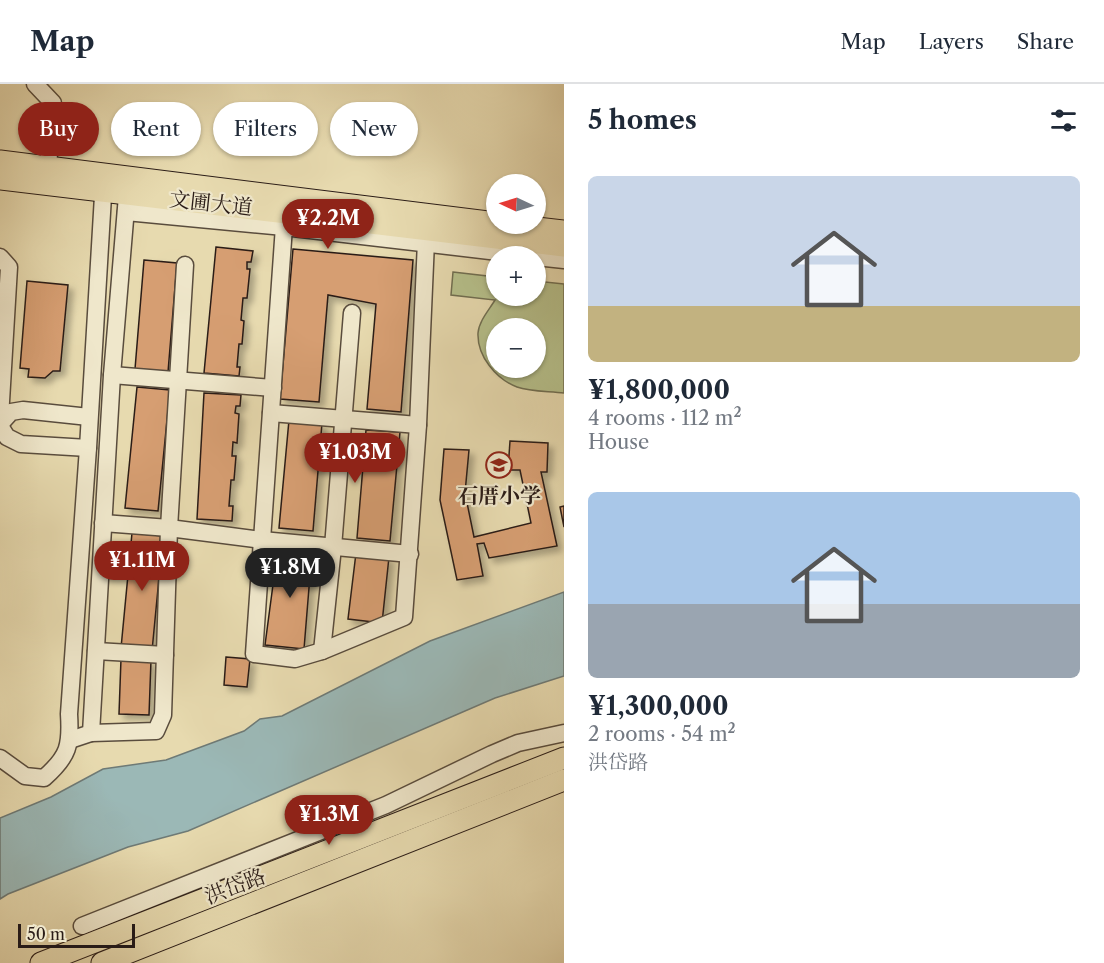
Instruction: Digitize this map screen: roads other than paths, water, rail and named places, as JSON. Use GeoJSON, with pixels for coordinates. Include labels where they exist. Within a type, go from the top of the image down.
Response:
{"type":"FeatureCollection","features":[{"type":"Feature","properties":{"kind":"main road","name":"文圃大道"},"geometry":{"type":"LineString","coordinates":[[0,161],[48,166],[103,182],[127,194],[285,220],[427,230],[486,224]]}},
{"type":"Feature","properties":{"kind":"main road","name":"文圃大道"},"geometry":{"type":"LineString","coordinates":[[0,179],[103,182]]}},
{"type":"Feature","properties":{"kind":"main road","name":"文圃大道"},"geometry":{"type":"LineString","coordinates":[[127,194],[564,246]]}},
{"type":"Feature","properties":{"kind":"main road"},"geometry":{"type":"LineString","coordinates":[[546,229],[564,231]]}},
{"type":"Feature","properties":{"kind":"main road","name":"洪岱路"},"geometry":{"type":"LineString","coordinates":[[41,963],[564,758]]}},
{"type":"Feature","properties":{"kind":"main road"},"geometry":{"type":"LineString","coordinates":[[102,963],[564,780]]}},
{"type":"Feature","properties":{"kind":"street"},"geometry":{"type":"LineString","coordinates":[[35,84],[53,103],[48,166]]}},
{"type":"Feature","properties":{"kind":"street"},"geometry":{"type":"LineString","coordinates":[[0,758],[25,776],[44,778],[60,765],[70,740],[69,714],[88,448],[103,182]]}},
{"type":"Feature","properties":{"kind":"street"},"geometry":{"type":"LineString","coordinates":[[91,733],[112,375],[127,194]]}},
{"type":"Feature","properties":{"kind":"street"},"geometry":{"type":"LineString","coordinates":[[285,220],[254,654],[296,659],[322,651],[404,617],[418,425],[427,230],[490,246]]}},
{"type":"Feature","properties":{"kind":"street"},"geometry":{"type":"LineString","coordinates":[[0,257],[9,267],[0,418]]}},
{"type":"Feature","properties":{"kind":"street"},"geometry":{"type":"LineString","coordinates":[[546,258],[564,260]]}},
{"type":"Feature","properties":{"kind":"street"},"geometry":{"type":"LineString","coordinates":[[70,740],[91,733],[156,731],[163,715],[169,528],[186,264]]}},
{"type":"Feature","properties":{"kind":"street"},"geometry":{"type":"LineString","coordinates":[[322,651],[352,313]]}},
{"type":"Feature","properties":{"kind":"street"},"geometry":{"type":"LineString","coordinates":[[112,375],[273,388]]}},
{"type":"Feature","properties":{"kind":"street"},"geometry":{"type":"LineString","coordinates":[[88,448],[21,444],[7,437],[0,425],[11,412],[23,410],[89,417]]}},
{"type":"Feature","properties":{"kind":"street"},"geometry":{"type":"LineString","coordinates":[[271,412],[418,425]]}},
{"type":"Feature","properties":{"kind":"street"},"geometry":{"type":"LineString","coordinates":[[103,523],[410,554]]}},
{"type":"Feature","properties":{"kind":"street"},"geometry":{"type":"LineString","coordinates":[[96,651],[165,655]]}},
{"type":"Feature","properties":{"kind":"street"},"geometry":{"type":"LineString","coordinates":[[82,926],[386,805],[518,743],[564,733]]}},
{"type":"Feature","properties":{"kind":"water"},"geometry":{"type":"Polygon","coordinates":[[[564,592],[564,676],[495,698],[188,831],[128,847],[0,899],[0,818],[51,797],[103,769],[166,760],[244,731],[260,719],[282,716],[430,641],[564,592]]]}},
{"type":"Feature","properties":{"kind":"place","name":"石厝小学"},"geometry":{"type":"Point","coordinates":[499,465]}}]}
